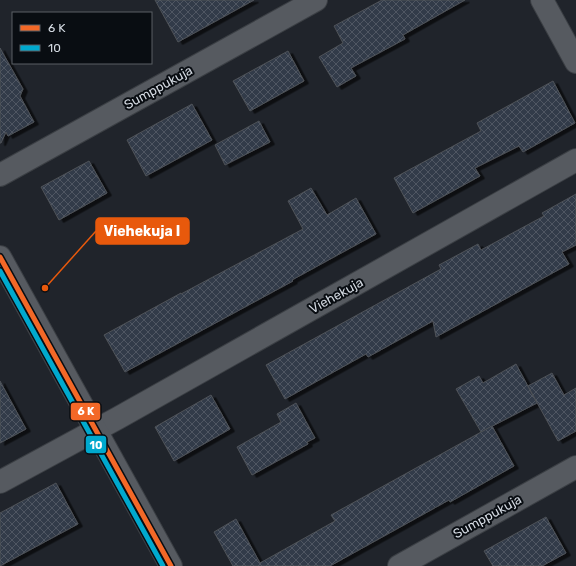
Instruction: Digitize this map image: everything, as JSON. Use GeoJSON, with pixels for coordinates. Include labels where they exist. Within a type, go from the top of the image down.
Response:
{"type":"FeatureCollection","features":[{"type":"Feature","properties":{"kind":"street","name":"Sumppukuja"},"geometry":{"type":"LineString","coordinates":[[0,175],[316,0]]}},
{"type":"Feature","properties":{"kind":"street"},"geometry":{"type":"LineString","coordinates":[[542,0],[576,62]]}},
{"type":"Feature","properties":{"kind":"street","name":"Viehekuja"},"geometry":{"type":"LineString","coordinates":[[0,482],[166,391],[576,160]]}},
{"type":"Feature","properties":{"kind":"street"},"geometry":{"type":"LineString","coordinates":[[0,256],[171,566]]}},
{"type":"Feature","properties":{"kind":"street","name":"Sumppukuja"},"geometry":{"type":"LineString","coordinates":[[399,566],[576,467]]}},
{"type":"Feature","properties":{"kind":"building"},"geometry":{"type":"Polygon","coordinates":[[[155,0],[254,0],[178,42],[155,0]]]}},
{"type":"Feature","properties":{"kind":"building"},"geometry":{"type":"Polygon","coordinates":[[[382,0],[465,0],[403,35],[405,39],[351,68],[356,76],[337,87],[319,57],[343,43],[334,26],[382,0]]]}},
{"type":"Feature","properties":{"kind":"building"},"geometry":{"type":"Polygon","coordinates":[[[0,48],[23,89],[20,96],[34,122],[8,136],[6,132],[1,143],[0,143],[0,48]]]}},
{"type":"Feature","properties":{"kind":"building"},"geometry":{"type":"Polygon","coordinates":[[[288,51],[304,81],[250,111],[233,81],[288,51]]]}},
{"type":"Feature","properties":{"kind":"building"},"geometry":{"type":"Polygon","coordinates":[[[553,81],[575,123],[523,152],[519,146],[475,168],[480,176],[413,213],[394,178],[481,131],[477,123],[553,81]]]}},
{"type":"Feature","properties":{"kind":"building"},"geometry":{"type":"Polygon","coordinates":[[[192,104],[212,140],[146,176],[127,140],[192,104]]]}},
{"type":"Feature","properties":{"kind":"building"},"geometry":{"type":"Polygon","coordinates":[[[259,121],[270,142],[225,165],[215,145],[259,121]]]}},
{"type":"Feature","properties":{"kind":"building"},"geometry":{"type":"Polygon","coordinates":[[[89,161],[107,193],[59,220],[41,187],[89,161]]]}},
{"type":"Feature","properties":{"kind":"building"},"geometry":{"type":"Polygon","coordinates":[[[311,188],[327,215],[356,198],[376,234],[125,372],[104,335],[303,229],[288,201],[311,188]]]}},
{"type":"Feature","properties":{"kind":"building"},"geometry":{"type":"Polygon","coordinates":[[[576,194],[576,245],[562,252],[569,264],[436,337],[433,321],[368,357],[366,354],[285,399],[266,365],[441,269],[439,265],[478,244],[481,250],[544,216],[542,213],[576,194]]]}},
{"type":"Feature","properties":{"kind":"building"},"geometry":{"type":"Polygon","coordinates":[[[516,364],[537,403],[481,432],[456,389],[479,376],[483,383],[516,364]]]}},
{"type":"Feature","properties":{"kind":"building"},"geometry":{"type":"Polygon","coordinates":[[[552,373],[564,395],[576,388],[576,431],[558,441],[528,386],[552,373]]]}},
{"type":"Feature","properties":{"kind":"building"},"geometry":{"type":"Polygon","coordinates":[[[0,381],[26,429],[0,443],[0,381]]]}},
{"type":"Feature","properties":{"kind":"building"},"geometry":{"type":"Polygon","coordinates":[[[211,395],[230,429],[174,461],[155,427],[211,395]]]}},
{"type":"Feature","properties":{"kind":"building"},"geometry":{"type":"Polygon","coordinates":[[[296,403],[315,438],[307,442],[308,444],[252,475],[237,447],[281,422],[277,414],[296,403]]]}},
{"type":"Feature","properties":{"kind":"building"},"geometry":{"type":"Polygon","coordinates":[[[492,426],[514,466],[330,566],[233,566],[214,532],[236,519],[260,563],[335,521],[331,515],[492,426]]]}},
{"type":"Feature","properties":{"kind":"building"},"geometry":{"type":"Polygon","coordinates":[[[56,483],[78,524],[0,566],[0,513],[56,483]]]}},
{"type":"Feature","properties":{"kind":"building"},"geometry":{"type":"Polygon","coordinates":[[[546,517],[566,553],[542,566],[493,566],[484,551],[546,517]]]}},
{"type":"Feature","properties":{"kind":"transit line"},"geometry":{"type":"LineString","coordinates":[[0,257],[171,566]]}},
{"type":"Feature","properties":{"kind":"transit line","name":"10"},"geometry":{"type":"LineString","coordinates":[[0,271],[163,566]]}},
{"type":"Feature","properties":{"kind":"place","name":"Viehekuja I"},"geometry":{"type":"Point","coordinates":[45,288]}}]}
